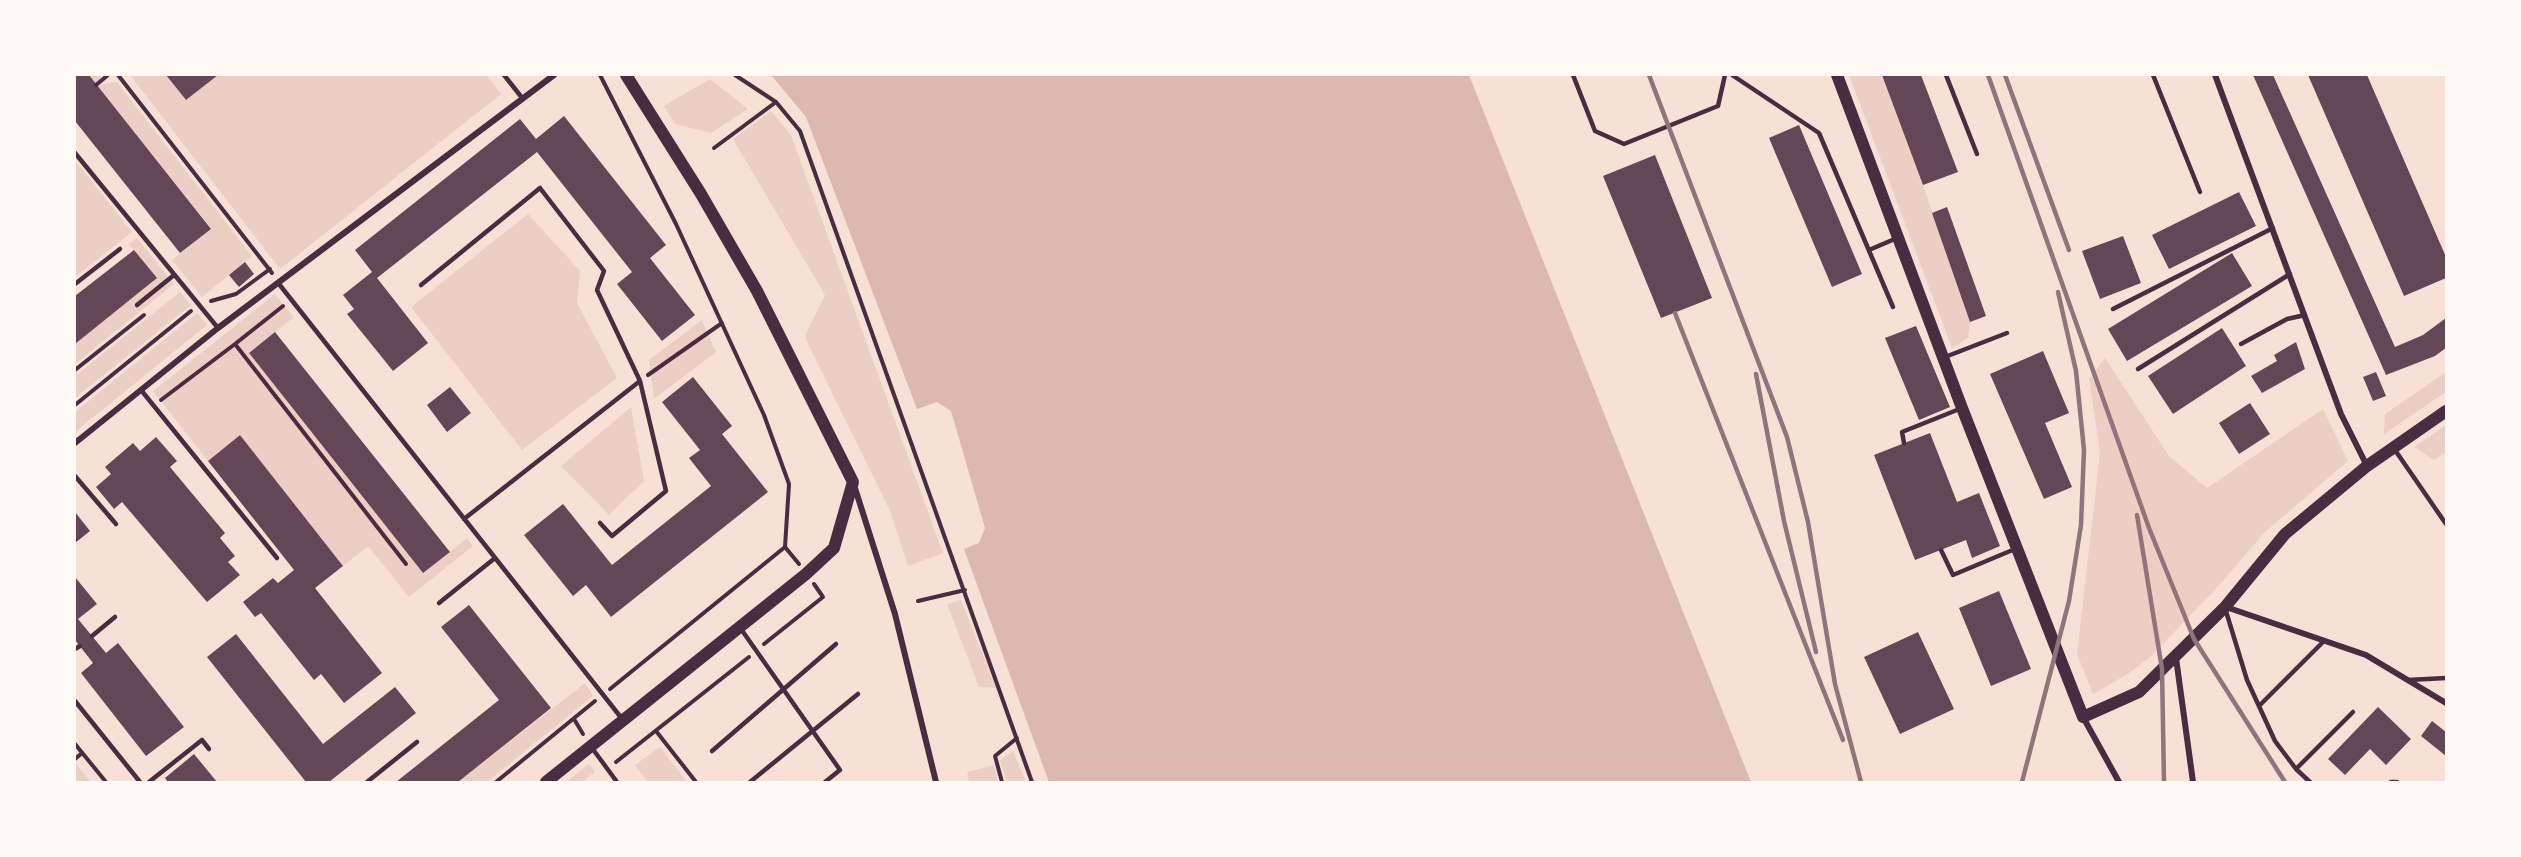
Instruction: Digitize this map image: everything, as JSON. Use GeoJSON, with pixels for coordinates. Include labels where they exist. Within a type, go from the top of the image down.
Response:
{"type":"FeatureCollection","features":[{"type":"Feature","properties":{"kind":"main road"},"geometry":{"type":"LineString","coordinates":[[546,782],[740,627],[834,548],[853,482],[757,291],[701,194],[626,75]]}},
{"type":"Feature","properties":{"kind":"main road"},"geometry":{"type":"LineString","coordinates":[[1837,75],[1962,408],[2084,717],[2139,692],[2225,607],[2285,534],[2367,466],[2446,411]]}},
{"type":"Feature","properties":{"kind":"street"},"geometry":{"type":"LineString","coordinates":[[75,443],[218,328],[554,75]]}},
{"type":"Feature","properties":{"kind":"street"},"geometry":{"type":"LineString","coordinates":[[2215,75],[2341,414],[2367,466]]}},
{"type":"Feature","properties":{"kind":"street"},"geometry":{"type":"LineString","coordinates":[[853,482],[895,614],[936,782]]}},
{"type":"Feature","properties":{"kind":"street"},"geometry":{"type":"LineString","coordinates":[[2225,607],[2366,655],[2446,703]]}},
{"type":"Feature","properties":{"kind":"street"},"geometry":{"type":"LineString","coordinates":[[2176,657],[2193,782]]}},
{"type":"Feature","properties":{"kind":"street"},"geometry":{"type":"LineString","coordinates":[[2084,717],[2119,782]]}},
{"type":"Feature","properties":{"kind":"lane"},"geometry":{"type":"LineString","coordinates":[[504,75],[523,99]]}},
{"type":"Feature","properties":{"kind":"lane"},"geometry":{"type":"LineString","coordinates":[[1573,75],[1595,131],[1624,144],[1718,106],[1725,75]]}},
{"type":"Feature","properties":{"kind":"lane"},"geometry":{"type":"LineString","coordinates":[[1732,75],[1819,133],[1893,307]]}},
{"type":"Feature","properties":{"kind":"lane"},"geometry":{"type":"LineString","coordinates":[[1946,75],[1977,154]]}},
{"type":"Feature","properties":{"kind":"lane"},"geometry":{"type":"LineString","coordinates":[[2153,75],[2200,192]]}},
{"type":"Feature","properties":{"kind":"lane"},"geometry":{"type":"LineString","coordinates":[[75,153],[218,328]]}},
{"type":"Feature","properties":{"kind":"lane"},"geometry":{"type":"LineString","coordinates":[[421,285],[540,188],[604,271],[597,290],[640,381],[666,491],[612,536],[600,523]]}},
{"type":"Feature","properties":{"kind":"lane"},"geometry":{"type":"LineString","coordinates":[[2113,309],[2273,228]]}},
{"type":"Feature","properties":{"kind":"lane"},"geometry":{"type":"LineString","coordinates":[[1869,250],[1898,237]]}},
{"type":"Feature","properties":{"kind":"lane"},"geometry":{"type":"LineString","coordinates":[[75,284],[120,249]]}},
{"type":"Feature","properties":{"kind":"lane"},"geometry":{"type":"LineString","coordinates":[[2138,369],[2290,273]]}},
{"type":"Feature","properties":{"kind":"lane"},"geometry":{"type":"LineString","coordinates":[[137,305],[174,275]]}},
{"type":"Feature","properties":{"kind":"lane"},"geometry":{"type":"LineString","coordinates":[[279,284],[623,720]]}},
{"type":"Feature","properties":{"kind":"lane"},"geometry":{"type":"LineString","coordinates":[[2241,344],[2287,319],[2305,315]]}},
{"type":"Feature","properties":{"kind":"lane"},"geometry":{"type":"LineString","coordinates":[[1943,357],[2007,333]]}},
{"type":"Feature","properties":{"kind":"lane"},"geometry":{"type":"LineString","coordinates":[[465,519],[640,381]]}},
{"type":"Feature","properties":{"kind":"lane"},"geometry":{"type":"LineString","coordinates":[[141,390],[277,558]]}},
{"type":"Feature","properties":{"kind":"lane"},"geometry":{"type":"LineString","coordinates":[[1904,443],[1902,432],[1962,408]]}},
{"type":"Feature","properties":{"kind":"lane"},"geometry":{"type":"LineString","coordinates":[[2393,447],[2446,524]]}},
{"type":"Feature","properties":{"kind":"lane"},"geometry":{"type":"LineString","coordinates":[[75,476],[116,524]]}},
{"type":"Feature","properties":{"kind":"lane"},"geometry":{"type":"LineString","coordinates":[[1941,550],[1953,575],[2017,548]]}},
{"type":"Feature","properties":{"kind":"lane"},"geometry":{"type":"LineString","coordinates":[[439,603],[495,558]]}},
{"type":"Feature","properties":{"kind":"lane"},"geometry":{"type":"LineString","coordinates":[[2225,607],[2247,680],[2275,741],[2296,769],[2310,782]]}},
{"type":"Feature","properties":{"kind":"lane"},"geometry":{"type":"LineString","coordinates":[[92,636],[115,617]]}},
{"type":"Feature","properties":{"kind":"lane"},"geometry":{"type":"LineString","coordinates":[[740,627],[840,770],[825,782]]}},
{"type":"Feature","properties":{"kind":"lane"},"geometry":{"type":"LineString","coordinates":[[2259,706],[2324,641]]}},
{"type":"Feature","properties":{"kind":"lane"},"geometry":{"type":"LineString","coordinates":[[712,751],[837,644]]}},
{"type":"Feature","properties":{"kind":"lane"},"geometry":{"type":"LineString","coordinates":[[2408,680],[2446,678]]}},
{"type":"Feature","properties":{"kind":"lane"},"geometry":{"type":"LineString","coordinates":[[750,782],[858,694]]}},
{"type":"Feature","properties":{"kind":"lane"},"geometry":{"type":"LineString","coordinates":[[75,701],[140,782]]}},
{"type":"Feature","properties":{"kind":"lane"},"geometry":{"type":"LineString","coordinates":[[2296,769],[2353,712]]}},
{"type":"Feature","properties":{"kind":"lane"},"geometry":{"type":"LineString","coordinates":[[149,782],[202,740],[209,748]]}},
{"type":"Feature","properties":{"kind":"lane"},"geometry":{"type":"LineString","coordinates":[[367,782],[417,742]]}},
{"type":"Feature","properties":{"kind":"lane"},"geometry":{"type":"LineString","coordinates":[[591,746],[617,782]]}},
{"type":"Feature","properties":{"kind":"lane"},"geometry":{"type":"LineString","coordinates":[[2391,782],[2397,782]]}},
{"type":"Feature","properties":{"kind":"path"},"geometry":{"type":"LineString","coordinates":[[96,85],[108,75]]}},
{"type":"Feature","properties":{"kind":"path"},"geometry":{"type":"LineString","coordinates":[[118,75],[270,269],[279,284]]}},
{"type":"Feature","properties":{"kind":"path"},"geometry":{"type":"LineString","coordinates":[[600,75],[676,224],[722,323],[764,415],[789,484]]}},
{"type":"Feature","properties":{"kind":"path"},"geometry":{"type":"LineString","coordinates":[[735,75],[776,102],[800,131],[1032,782]]}},
{"type":"Feature","properties":{"kind":"path"},"geometry":{"type":"LineString","coordinates":[[714,148],[776,102]]}},
{"type":"Feature","properties":{"kind":"path"},"geometry":{"type":"LineString","coordinates":[[75,405],[198,305],[236,294],[270,269]]}},
{"type":"Feature","properties":{"kind":"path"},"geometry":{"type":"LineString","coordinates":[[161,400],[283,306]]}},
{"type":"Feature","properties":{"kind":"path"},"geometry":{"type":"LineString","coordinates":[[75,370],[146,313]]}},
{"type":"Feature","properties":{"kind":"path"},"geometry":{"type":"LineString","coordinates":[[640,381],[722,323]]}},
{"type":"Feature","properties":{"kind":"path"},"geometry":{"type":"LineString","coordinates":[[235,344],[406,564]]}},
{"type":"Feature","properties":{"kind":"path"},"geometry":{"type":"LineString","coordinates":[[496,782],[785,547]]}},
{"type":"Feature","properties":{"kind":"path"},"geometry":{"type":"LineString","coordinates":[[918,601],[965,590]]}},
{"type":"Feature","properties":{"kind":"path"},"geometry":{"type":"LineString","coordinates":[[656,731],[696,782]]}},
{"type":"Feature","properties":{"kind":"path"},"geometry":{"type":"LineString","coordinates":[[1002,782],[995,756],[1017,738]]}},
{"type":"Feature","properties":{"kind":"path"},"geometry":{"type":"LineString","coordinates":[[75,744],[106,782]]}},
{"type":"Feature","properties":{"kind":"path"},"geometry":{"type":"LineString","coordinates":[[75,759],[82,753]]}},
{"type":"Feature","properties":{"kind":"shaded area"},"geometry":{"type":"Polygon","coordinates":[[[89,75],[102,75],[97,85],[117,82],[252,256],[202,297],[172,260],[211,228],[89,75]]]}},
{"type":"Feature","properties":{"kind":"shaded area"},"geometry":{"type":"Polygon","coordinates":[[[130,75],[166,75],[186,100],[218,75],[486,75],[501,94],[280,269],[130,75]]]}},
{"type":"Feature","properties":{"kind":"shaded area"},"geometry":{"type":"Polygon","coordinates":[[[771,75],[1469,75],[1751,782],[1049,782],[964,549],[979,543],[985,528],[951,411],[937,402],[917,409],[806,117],[771,75]]]}},
{"type":"Feature","properties":{"kind":"shaded area"},"geometry":{"type":"Polygon","coordinates":[[[1849,75],[1882,75],[1970,322],[1968,338],[1952,348],[1849,75]]]}},
{"type":"Feature","properties":{"kind":"shaded area"},"geometry":{"type":"Polygon","coordinates":[[[710,79],[748,109],[711,133],[675,124],[664,106],[710,79]]]}},
{"type":"Feature","properties":{"kind":"shaded area"},"geometry":{"type":"Polygon","coordinates":[[[771,111],[791,135],[943,553],[908,566],[890,511],[806,340],[806,333],[825,295],[733,139],[771,111]]]}},
{"type":"Feature","properties":{"kind":"shaded area"},"geometry":{"type":"Polygon","coordinates":[[[75,160],[132,232],[75,277],[75,160]]]}},
{"type":"Feature","properties":{"kind":"shaded area"},"geometry":{"type":"Polygon","coordinates":[[[528,214],[580,271],[577,303],[617,378],[522,450],[411,307],[528,214]]]}},
{"type":"Feature","properties":{"kind":"shaded area"},"geometry":{"type":"Polygon","coordinates":[[[137,238],[174,284],[75,364],[75,344],[156,279],[129,244],[137,238]]]}},
{"type":"Feature","properties":{"kind":"shaded area"},"geometry":{"type":"Polygon","coordinates":[[[180,292],[191,305],[75,398],[75,376],[180,292]]]}},
{"type":"Feature","properties":{"kind":"shaded area"},"geometry":{"type":"Polygon","coordinates":[[[275,294],[294,317],[249,353],[423,573],[467,538],[473,546],[409,597],[368,546],[343,566],[240,435],[208,461],[153,391],[275,294]]]}},
{"type":"Feature","properties":{"kind":"shaded area"},"geometry":{"type":"Polygon","coordinates":[[[197,313],[207,325],[75,432],[75,412],[197,313]]]}},
{"type":"Feature","properties":{"kind":"shaded area"},"geometry":{"type":"Polygon","coordinates":[[[702,320],[716,352],[654,399],[649,360],[702,320]]]}},
{"type":"Feature","properties":{"kind":"shaded area"},"geometry":{"type":"Polygon","coordinates":[[[2105,358],[2169,456],[2207,488],[2323,409],[2348,461],[2265,532],[2214,591],[2149,658],[2128,674],[2093,694],[2077,654],[2100,453],[2089,379],[2105,358]]]}},
{"type":"Feature","properties":{"kind":"shaded area"},"geometry":{"type":"Polygon","coordinates":[[[2446,372],[2446,392],[2384,434],[2385,414],[2446,372]]]}},
{"type":"Feature","properties":{"kind":"shaded area"},"geometry":{"type":"Polygon","coordinates":[[[631,407],[644,481],[609,515],[561,466],[631,407]]]}},
{"type":"Feature","properties":{"kind":"shaded area"},"geometry":{"type":"Polygon","coordinates":[[[2446,425],[2446,452],[2434,460],[2414,447],[2446,425]]]}},
{"type":"Feature","properties":{"kind":"shaded area"},"geometry":{"type":"Polygon","coordinates":[[[961,600],[996,688],[979,687],[947,604],[961,600]]]}},
{"type":"Feature","properties":{"kind":"shaded area"},"geometry":{"type":"Polygon","coordinates":[[[585,683],[593,696],[487,782],[458,782],[585,683]]]}},
{"type":"Feature","properties":{"kind":"shaded area"},"geometry":{"type":"Polygon","coordinates":[[[660,747],[687,782],[648,782],[635,765],[660,747]]]}},
{"type":"Feature","properties":{"kind":"shaded area"},"geometry":{"type":"Polygon","coordinates":[[[1013,751],[1026,782],[1007,782],[1000,760],[1013,751]]]}},
{"type":"Feature","properties":{"kind":"shaded area"},"geometry":{"type":"Polygon","coordinates":[[[75,762],[91,782],[75,782],[75,762]]]}},
{"type":"Feature","properties":{"kind":"shaded area"},"geometry":{"type":"Polygon","coordinates":[[[589,764],[595,772],[582,782],[566,782],[589,764]]]}},
{"type":"Feature","properties":{"kind":"shaded area"},"geometry":{"type":"Polygon","coordinates":[[[994,765],[998,782],[969,782],[967,772],[994,765]]]}},
{"type":"Feature","properties":{"kind":"building"},"geometry":{"type":"Polygon","coordinates":[[[75,75],[89,75],[211,229],[180,253],[75,121],[75,75]]]}},
{"type":"Feature","properties":{"kind":"building"},"geometry":{"type":"Polygon","coordinates":[[[166,75],[218,75],[186,100],[166,75]]]}},
{"type":"Feature","properties":{"kind":"building"},"geometry":{"type":"Polygon","coordinates":[[[1882,75],[1921,75],[1958,172],[1923,185],[1882,75]]]}},
{"type":"Feature","properties":{"kind":"building"},"geometry":{"type":"Polygon","coordinates":[[[2253,75],[2273,75],[2395,347],[2423,335],[2446,318],[2446,348],[2435,356],[2386,375],[2253,75]]]}},
{"type":"Feature","properties":{"kind":"building"},"geometry":{"type":"Polygon","coordinates":[[[2308,75],[2367,75],[2446,257],[2446,278],[2404,296],[2308,75]]]}},
{"type":"Feature","properties":{"kind":"building"},"geometry":{"type":"Polygon","coordinates":[[[564,116],[666,245],[650,258],[695,315],[662,341],[617,284],[632,272],[537,152],[377,278],[428,343],[393,371],[347,314],[354,309],[343,295],[372,272],[355,250],[520,119],[536,139],[564,116]]]}},
{"type":"Feature","properties":{"kind":"building"},"geometry":{"type":"Polygon","coordinates":[[[1799,125],[1862,274],[1832,287],[1769,138],[1799,125]]]}},
{"type":"Feature","properties":{"kind":"building"},"geometry":{"type":"Polygon","coordinates":[[[1655,155],[1712,298],[1661,318],[1603,176],[1655,155]]]}},
{"type":"Feature","properties":{"kind":"building"},"geometry":{"type":"Polygon","coordinates":[[[2239,192],[2256,226],[2169,269],[2152,235],[2239,192]]]}},
{"type":"Feature","properties":{"kind":"building"},"geometry":{"type":"Polygon","coordinates":[[[1947,207],[1986,316],[1970,322],[1932,213],[1947,207]]]}},
{"type":"Feature","properties":{"kind":"building"},"geometry":{"type":"Polygon","coordinates":[[[2123,236],[2141,283],[2100,299],[2082,251],[2123,236]]]}},
{"type":"Feature","properties":{"kind":"building"},"geometry":{"type":"Polygon","coordinates":[[[134,250],[157,278],[75,344],[75,296],[134,250]]]}},
{"type":"Feature","properties":{"kind":"building"},"geometry":{"type":"Polygon","coordinates":[[[2232,253],[2252,286],[2127,361],[2108,329],[2232,253]]]}},
{"type":"Feature","properties":{"kind":"building"},"geometry":{"type":"Polygon","coordinates":[[[245,262],[254,274],[239,287],[229,275],[245,262]]]}},
{"type":"Feature","properties":{"kind":"building"},"geometry":{"type":"Polygon","coordinates":[[[1916,326],[1950,407],[1919,420],[1885,338],[1916,326]]]}},
{"type":"Feature","properties":{"kind":"building"},"geometry":{"type":"Polygon","coordinates":[[[2222,328],[2246,366],[2173,414],[2148,376],[2222,328]]]}},
{"type":"Feature","properties":{"kind":"building"},"geometry":{"type":"Polygon","coordinates":[[[275,332],[450,552],[423,573],[249,353],[275,332]]]}},
{"type":"Feature","properties":{"kind":"building"},"geometry":{"type":"Polygon","coordinates":[[[2296,342],[2305,369],[2262,393],[2251,376],[2277,361],[2274,355],[2296,342]]]}},
{"type":"Feature","properties":{"kind":"building"},"geometry":{"type":"Polygon","coordinates":[[[2043,351],[2069,413],[2045,423],[2072,487],[2044,499],[1990,374],[2043,351]]]}},
{"type":"Feature","properties":{"kind":"building"},"geometry":{"type":"Polygon","coordinates":[[[2376,372],[2386,396],[2373,401],[2363,377],[2376,372]]]}},
{"type":"Feature","properties":{"kind":"building"},"geometry":{"type":"Polygon","coordinates":[[[693,377],[732,426],[722,434],[768,492],[611,617],[586,585],[573,596],[524,535],[563,504],[612,565],[711,486],[689,458],[700,450],[662,402],[693,377]]]}},
{"type":"Feature","properties":{"kind":"building"},"geometry":{"type":"Polygon","coordinates":[[[450,387],[471,413],[447,432],[427,405],[450,387]]]}},
{"type":"Feature","properties":{"kind":"building"},"geometry":{"type":"Polygon","coordinates":[[[2250,403],[2270,434],[2239,454],[2219,423],[2250,403]]]}},
{"type":"Feature","properties":{"kind":"building"},"geometry":{"type":"Polygon","coordinates":[[[1930,433],[1957,502],[1979,493],[2000,546],[1972,558],[1966,540],[1915,560],[1874,455],[1930,433]]]}},
{"type":"Feature","properties":{"kind":"building"},"geometry":{"type":"Polygon","coordinates":[[[240,435],[343,566],[315,588],[382,673],[344,703],[321,674],[314,680],[261,613],[255,617],[243,602],[273,578],[278,583],[294,570],[208,461],[240,435]]]}},
{"type":"Feature","properties":{"kind":"building"},"geometry":{"type":"Polygon","coordinates":[[[156,437],[177,461],[170,467],[225,533],[220,538],[235,556],[228,562],[240,575],[207,602],[122,502],[114,509],[96,487],[111,474],[105,467],[133,443],[140,451],[156,437]]]}},
{"type":"Feature","properties":{"kind":"building"},"geometry":{"type":"Polygon","coordinates":[[[75,512],[90,531],[75,543],[75,512]]]}},
{"type":"Feature","properties":{"kind":"building"},"geometry":{"type":"Polygon","coordinates":[[[75,577],[97,604],[78,619],[106,653],[118,643],[184,727],[146,756],[81,673],[93,663],[75,640],[75,577]]]}},
{"type":"Feature","properties":{"kind":"building"},"geometry":{"type":"Polygon","coordinates":[[[1999,591],[2031,669],[1991,686],[1959,608],[1999,591]]]}},
{"type":"Feature","properties":{"kind":"building"},"geometry":{"type":"Polygon","coordinates":[[[469,605],[551,708],[458,782],[396,782],[499,700],[441,627],[469,605]]]}},
{"type":"Feature","properties":{"kind":"building"},"geometry":{"type":"Polygon","coordinates":[[[1918,632],[1954,709],[1900,734],[1864,657],[1918,632]]]}},
{"type":"Feature","properties":{"kind":"building"},"geometry":{"type":"Polygon","coordinates":[[[236,634],[323,744],[395,687],[416,713],[329,782],[306,782],[207,657],[236,634]]]}},
{"type":"Feature","properties":{"kind":"building"},"geometry":{"type":"Polygon","coordinates":[[[2378,707],[2411,739],[2386,765],[2370,749],[2345,775],[2328,759],[2378,707]]]}},
{"type":"Feature","properties":{"kind":"building"},"geometry":{"type":"Polygon","coordinates":[[[2432,721],[2446,732],[2446,756],[2421,736],[2432,721]]]}},
{"type":"Feature","properties":{"kind":"building"},"geometry":{"type":"Polygon","coordinates":[[[194,754],[217,782],[168,782],[165,778],[194,754]]]}},
{"type":"Feature","properties":{"kind":"railway"},"geometry":{"type":"LineString","coordinates":[[1649,75],[1787,437],[1808,522],[1835,684],[1861,782]]}},
{"type":"Feature","properties":{"kind":"railway"},"geometry":{"type":"LineString","coordinates":[[1988,75],[2149,528],[2194,639],[2285,782]]}},
{"type":"Feature","properties":{"kind":"railway"},"geometry":{"type":"LineString","coordinates":[[2005,75],[2069,250]]}},
{"type":"Feature","properties":{"kind":"railway"},"geometry":{"type":"LineString","coordinates":[[2022,782],[2069,601],[2081,525],[2084,450],[2076,371],[2058,292]]}},
{"type":"Feature","properties":{"kind":"railway"},"geometry":{"type":"LineString","coordinates":[[1675,313],[1843,740]]}},
{"type":"Feature","properties":{"kind":"railway"},"geometry":{"type":"LineString","coordinates":[[1756,374],[1784,521],[1816,652]]}},
{"type":"Feature","properties":{"kind":"railway"},"geometry":{"type":"LineString","coordinates":[[2137,515],[2162,669],[2164,782]]}}]}
